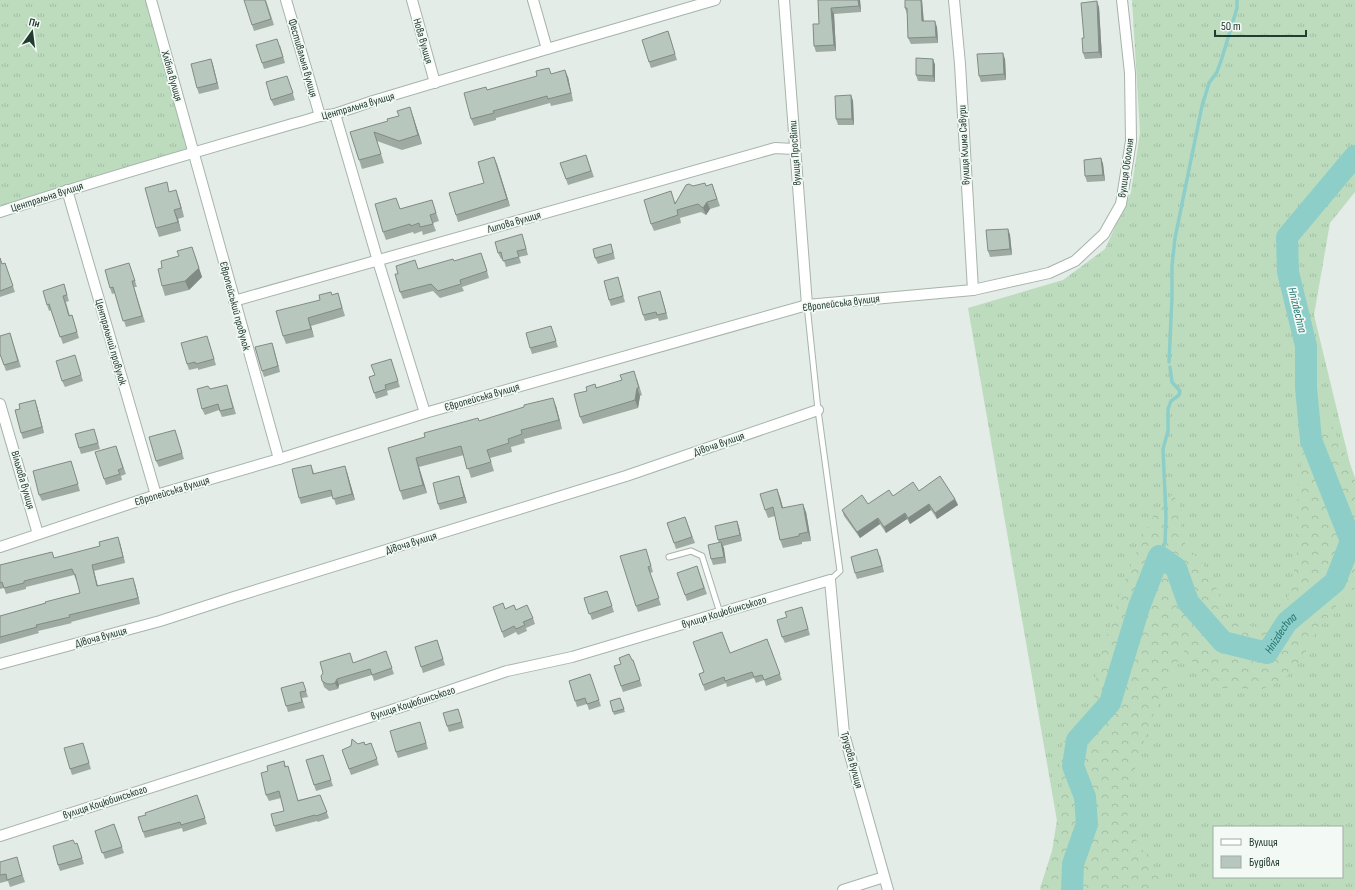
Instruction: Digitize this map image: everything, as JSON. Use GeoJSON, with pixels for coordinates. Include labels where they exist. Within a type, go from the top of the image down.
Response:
{"type":"FeatureCollection","features":[{"type":"Feature","properties":{"kind":"street","name":"Хлібна вулиця"},"geometry":{"type":"LineString","coordinates":[[151,0],[194,152]]}},
{"type":"Feature","properties":{"kind":"street","name":"Фестивальна вулиця"},"geometry":{"type":"LineString","coordinates":[[286,0],[320,116]]}},
{"type":"Feature","properties":{"kind":"street","name":"Нова вулиця"},"geometry":{"type":"LineString","coordinates":[[412,0],[435,83]]}},
{"type":"Feature","properties":{"kind":"street"},"geometry":{"type":"LineString","coordinates":[[533,0],[547,49]]}},
{"type":"Feature","properties":{"kind":"street","name":"Центральна вулиця"},"geometry":{"type":"LineString","coordinates":[[0,212],[67,190],[194,152],[320,116],[335,114],[701,2],[715,0]]}},
{"type":"Feature","properties":{"kind":"street","name":"вулиця Просвіти"},"geometry":{"type":"LineString","coordinates":[[784,0],[794,149],[807,305]]}},
{"type":"Feature","properties":{"kind":"street","name":"вулиця Клима Савури"},"geometry":{"type":"LineString","coordinates":[[954,0],[960,64],[973,290]]}},
{"type":"Feature","properties":{"kind":"street","name":"вулиця Оболоня"},"geometry":{"type":"LineString","coordinates":[[973,290],[1049,273],[1075,261],[1104,234],[1121,204],[1131,141],[1130,73],[1122,0]]}},
{"type":"Feature","properties":{"kind":"street"},"geometry":{"type":"LineString","coordinates":[[335,114],[425,413]]}},
{"type":"Feature","properties":{"kind":"street","name":"Липова вулиця"},"geometry":{"type":"LineString","coordinates":[[234,301],[775,148],[794,149]]}},
{"type":"Feature","properties":{"kind":"street","name":"Європейський провулок"},"geometry":{"type":"LineString","coordinates":[[194,152],[234,301],[279,459]]}},
{"type":"Feature","properties":{"kind":"street","name":"Центральний провулок"},"geometry":{"type":"LineString","coordinates":[[67,190],[156,495]]}},
{"type":"Feature","properties":{"kind":"street","name":"Європейська вулиця"},"geometry":{"type":"LineString","coordinates":[[0,547],[156,495],[279,459],[425,413],[807,305],[973,290]]}},
{"type":"Feature","properties":{"kind":"street","name":"Вільхова вулиця"},"geometry":{"type":"LineString","coordinates":[[0,404],[38,534]]}},
{"type":"Feature","properties":{"kind":"street","name":"Дівоча вулиця"},"geometry":{"type":"LineString","coordinates":[[0,664],[160,621],[603,483],[818,410]]}},
{"type":"Feature","properties":{"kind":"street","name":"вулиця Коцюбинського"},"geometry":{"type":"LineString","coordinates":[[0,836],[404,706],[507,671],[572,657],[830,580]]}},
{"type":"Feature","properties":{"kind":"street","name":"Трудова вулиця"},"geometry":{"type":"LineString","coordinates":[[830,580],[844,734],[888,890]]}},
{"type":"Feature","properties":{"kind":"street"},"geometry":{"type":"LineString","coordinates":[[843,890],[884,877]]}},
{"type":"Feature","properties":{"kind":"lane"},"geometry":{"type":"LineString","coordinates":[[807,305],[818,410],[840,570],[830,580]]}},
{"type":"Feature","properties":{"kind":"lane"},"geometry":{"type":"LineString","coordinates":[[669,557],[691,551],[702,556],[720,613]]}},
{"type":"Feature","properties":{"kind":"green space"},"geometry":{"type":"Polygon","coordinates":[[[0,0],[151,0],[194,152],[0,214],[0,0]]]}},
{"type":"Feature","properties":{"kind":"green space"},"geometry":{"type":"Polygon","coordinates":[[[1132,0],[1355,0],[1355,192],[1330,223],[1314,315],[1351,468],[1355,479],[1355,890],[1069,890],[968,308],[1063,280],[1105,249],[1131,192],[1140,132],[1132,0]]]}},
{"type":"Feature","properties":{"kind":"green space"},"geometry":{"type":"Polygon","coordinates":[[[1300,414],[1331,424],[1355,478],[1355,588],[1344,596],[1314,635],[1303,658],[1285,678],[1263,689],[1215,688],[1181,648],[1175,672],[1150,722],[1129,788],[1127,826],[1163,881],[1161,890],[1041,890],[1040,888],[1052,851],[1062,789],[1059,752],[1073,723],[1093,707],[1097,667],[1125,580],[1144,534],[1155,513],[1173,494],[1182,510],[1181,528],[1186,546],[1202,563],[1216,587],[1224,608],[1239,623],[1257,627],[1276,617],[1287,602],[1297,558],[1296,535],[1298,487],[1303,452],[1300,414]]]}},
{"type":"Feature","properties":{"kind":"building"},"geometry":{"type":"Polygon","coordinates":[[[244,0],[265,0],[271,19],[252,25],[244,0]]]}},
{"type":"Feature","properties":{"kind":"building"},"geometry":{"type":"Polygon","coordinates":[[[818,0],[858,0],[859,6],[831,8],[834,45],[814,46],[813,24],[819,24],[818,0]]]}},
{"type":"Feature","properties":{"kind":"building"},"geometry":{"type":"Polygon","coordinates":[[[905,0],[921,0],[922,21],[935,21],[936,37],[908,38],[907,8],[905,8],[905,0]]]}},
{"type":"Feature","properties":{"kind":"building"},"geometry":{"type":"Polygon","coordinates":[[[1097,1],[1099,52],[1083,53],[1082,38],[1084,38],[1081,3],[1097,1]]]}},
{"type":"Feature","properties":{"kind":"building"},"geometry":{"type":"Polygon","coordinates":[[[668,31],[675,54],[649,62],[642,40],[668,31]]]}},
{"type":"Feature","properties":{"kind":"building"},"geometry":{"type":"Polygon","coordinates":[[[277,39],[283,57],[262,63],[256,45],[277,39]]]}},
{"type":"Feature","properties":{"kind":"building"},"geometry":{"type":"Polygon","coordinates":[[[1003,53],[1004,74],[979,76],[977,54],[1003,53]]]}},
{"type":"Feature","properties":{"kind":"building"},"geometry":{"type":"Polygon","coordinates":[[[916,58],[933,59],[933,76],[916,75],[916,58]]]}},
{"type":"Feature","properties":{"kind":"building"},"geometry":{"type":"Polygon","coordinates":[[[211,59],[217,83],[197,88],[191,64],[211,59]]]}},
{"type":"Feature","properties":{"kind":"building"},"geometry":{"type":"Polygon","coordinates":[[[549,68],[551,74],[565,70],[571,93],[548,99],[547,96],[493,111],[494,113],[471,119],[464,93],[486,87],[487,90],[537,76],[536,71],[549,68]]]}},
{"type":"Feature","properties":{"kind":"building"},"geometry":{"type":"Polygon","coordinates":[[[287,76],[293,93],[271,100],[266,82],[287,76]]]}},
{"type":"Feature","properties":{"kind":"building"},"geometry":{"type":"Polygon","coordinates":[[[851,95],[852,119],[836,119],[835,96],[851,95]]]}},
{"type":"Feature","properties":{"kind":"building"},"geometry":{"type":"Polygon","coordinates":[[[410,107],[418,135],[399,141],[374,132],[381,154],[359,160],[350,132],[388,121],[387,119],[399,116],[397,111],[410,107]]]}},
{"type":"Feature","properties":{"kind":"building"},"geometry":{"type":"Polygon","coordinates":[[[586,155],[591,171],[566,179],[560,163],[586,155]]]}},
{"type":"Feature","properties":{"kind":"building"},"geometry":{"type":"Polygon","coordinates":[[[494,157],[507,199],[456,215],[449,193],[484,183],[478,162],[494,157]]]}},
{"type":"Feature","properties":{"kind":"building"},"geometry":{"type":"Polygon","coordinates":[[[1101,158],[1103,175],[1085,176],[1084,160],[1101,158]]]}},
{"type":"Feature","properties":{"kind":"building"},"geometry":{"type":"Polygon","coordinates":[[[167,182],[169,192],[176,190],[181,208],[174,210],[178,222],[156,228],[145,188],[167,182]]]}},
{"type":"Feature","properties":{"kind":"building"},"geometry":{"type":"Polygon","coordinates":[[[705,183],[706,186],[712,184],[717,199],[707,202],[703,208],[698,204],[677,210],[678,215],[651,224],[644,200],[671,191],[675,204],[686,185],[689,184],[693,186],[705,183]]]}},
{"type":"Feature","properties":{"kind":"building"},"geometry":{"type":"Polygon","coordinates":[[[396,198],[400,209],[432,200],[436,213],[430,215],[433,224],[420,227],[419,223],[411,226],[410,224],[383,232],[375,204],[396,198]]]}},
{"type":"Feature","properties":{"kind":"building"},"geometry":{"type":"Polygon","coordinates":[[[1008,229],[1010,249],[988,251],[986,230],[1008,229]]]}},
{"type":"Feature","properties":{"kind":"building"},"geometry":{"type":"Polygon","coordinates":[[[522,234],[526,249],[517,251],[519,257],[503,261],[501,252],[498,253],[495,242],[522,234]]]}},
{"type":"Feature","properties":{"kind":"building"},"geometry":{"type":"Polygon","coordinates":[[[611,244],[613,253],[595,258],[593,249],[611,244]]]}},
{"type":"Feature","properties":{"kind":"building"},"geometry":{"type":"Polygon","coordinates":[[[192,247],[199,268],[185,281],[162,286],[158,269],[162,268],[161,261],[179,256],[177,251],[192,247]]]}},
{"type":"Feature","properties":{"kind":"building"},"geometry":{"type":"Polygon","coordinates":[[[481,253],[487,271],[460,280],[461,284],[438,291],[431,284],[400,292],[395,274],[398,274],[396,266],[415,260],[418,269],[481,253]]]}},
{"type":"Feature","properties":{"kind":"building"},"geometry":{"type":"Polygon","coordinates":[[[0,258],[2,264],[5,263],[13,286],[0,291],[0,258]]]}},
{"type":"Feature","properties":{"kind":"building"},"geometry":{"type":"Polygon","coordinates":[[[129,263],[135,281],[132,281],[142,316],[123,321],[113,287],[110,288],[105,270],[129,263]]]}},
{"type":"Feature","properties":{"kind":"building"},"geometry":{"type":"Polygon","coordinates":[[[618,277],[623,296],[609,300],[604,281],[618,277]]]}},
{"type":"Feature","properties":{"kind":"building"},"geometry":{"type":"Polygon","coordinates":[[[64,284],[67,295],[63,296],[69,316],[72,315],[77,332],[60,337],[43,291],[64,284]]]}},
{"type":"Feature","properties":{"kind":"building"},"geometry":{"type":"Polygon","coordinates":[[[660,291],[666,313],[657,315],[656,312],[643,315],[638,297],[660,291]]]}},
{"type":"Feature","properties":{"kind":"building"},"geometry":{"type":"Polygon","coordinates":[[[331,292],[332,295],[338,293],[342,308],[308,318],[311,329],[283,336],[276,311],[320,300],[319,295],[331,292]]]}},
{"type":"Feature","properties":{"kind":"building"},"geometry":{"type":"Polygon","coordinates":[[[551,326],[556,341],[530,348],[526,333],[551,326]]]}},
{"type":"Feature","properties":{"kind":"building"},"geometry":{"type":"Polygon","coordinates":[[[10,333],[18,361],[4,365],[0,354],[0,336],[10,333]]]}},
{"type":"Feature","properties":{"kind":"building"},"geometry":{"type":"Polygon","coordinates":[[[207,336],[214,359],[196,364],[195,362],[187,364],[181,343],[207,336]]]}},
{"type":"Feature","properties":{"kind":"building"},"geometry":{"type":"Polygon","coordinates":[[[272,343],[278,366],[262,371],[255,347],[272,343]]]}},
{"type":"Feature","properties":{"kind":"building"},"geometry":{"type":"Polygon","coordinates":[[[75,355],[81,375],[62,381],[56,361],[75,355]]]}},
{"type":"Feature","properties":{"kind":"building"},"geometry":{"type":"Polygon","coordinates":[[[391,359],[398,381],[385,385],[386,389],[374,393],[369,377],[375,375],[371,365],[391,359]]]}},
{"type":"Feature","properties":{"kind":"building"},"geometry":{"type":"Polygon","coordinates":[[[634,371],[639,388],[637,388],[635,400],[580,417],[574,394],[587,391],[586,387],[595,384],[596,388],[622,380],[620,375],[634,371]]]}},
{"type":"Feature","properties":{"kind":"building"},"geometry":{"type":"Polygon","coordinates":[[[227,385],[233,408],[220,411],[218,404],[202,409],[197,389],[208,386],[210,389],[227,385]]]}},
{"type":"Feature","properties":{"kind":"building"},"geometry":{"type":"Polygon","coordinates":[[[553,398],[559,420],[521,430],[522,434],[508,439],[509,443],[487,450],[491,462],[467,469],[461,446],[416,458],[423,485],[400,491],[388,448],[425,437],[424,433],[478,418],[479,421],[524,407],[524,405],[553,398]]]}},
{"type":"Feature","properties":{"kind":"building"},"geometry":{"type":"Polygon","coordinates":[[[35,400],[42,427],[21,433],[15,410],[20,409],[19,404],[35,400]]]}},
{"type":"Feature","properties":{"kind":"building"},"geometry":{"type":"Polygon","coordinates":[[[94,429],[98,443],[79,448],[75,434],[94,429]]]}},
{"type":"Feature","properties":{"kind":"building"},"geometry":{"type":"Polygon","coordinates":[[[175,430],[182,453],[156,461],[149,437],[175,430]]]}},
{"type":"Feature","properties":{"kind":"building"},"geometry":{"type":"Polygon","coordinates":[[[116,446],[123,468],[118,470],[120,474],[104,479],[95,452],[116,446]]]}},
{"type":"Feature","properties":{"kind":"building"},"geometry":{"type":"Polygon","coordinates":[[[71,461],[78,484],[39,495],[33,471],[71,461]]]}},
{"type":"Feature","properties":{"kind":"building"},"geometry":{"type":"Polygon","coordinates":[[[311,465],[313,474],[345,466],[352,494],[333,499],[331,490],[299,498],[292,469],[311,465]]]}},
{"type":"Feature","properties":{"kind":"building"},"geometry":{"type":"Polygon","coordinates":[[[459,476],[464,497],[438,504],[433,483],[459,476]]]}},
{"type":"Feature","properties":{"kind":"building"},"geometry":{"type":"Polygon","coordinates":[[[940,476],[955,499],[935,513],[929,504],[908,518],[905,513],[884,527],[878,518],[857,532],[842,510],[862,495],[868,504],[889,490],[893,496],[913,482],[919,491],[940,476]]]}},
{"type":"Feature","properties":{"kind":"building"},"geometry":{"type":"Polygon","coordinates":[[[777,489],[782,508],[803,504],[808,532],[799,534],[799,536],[780,540],[773,507],[765,510],[760,494],[777,489]]]}},
{"type":"Feature","properties":{"kind":"building"},"geometry":{"type":"Polygon","coordinates":[[[685,517],[692,537],[674,543],[667,523],[685,517]]]}},
{"type":"Feature","properties":{"kind":"building"},"geometry":{"type":"Polygon","coordinates":[[[737,521],[740,535],[718,540],[715,526],[737,521]]]}},
{"type":"Feature","properties":{"kind":"building"},"geometry":{"type":"Polygon","coordinates":[[[118,537],[123,557],[92,565],[97,586],[133,578],[138,598],[69,615],[70,617],[36,625],[37,627],[0,637],[0,616],[80,593],[75,574],[72,569],[24,581],[24,583],[4,588],[2,582],[0,583],[0,565],[52,552],[54,558],[100,546],[99,542],[118,537]]]}},
{"type":"Feature","properties":{"kind":"building"},"geometry":{"type":"Polygon","coordinates":[[[721,542],[724,557],[711,559],[708,545],[721,542]]]}},
{"type":"Feature","properties":{"kind":"building"},"geometry":{"type":"Polygon","coordinates":[[[646,549],[651,566],[648,567],[659,598],[636,606],[620,556],[646,549]]]}},
{"type":"Feature","properties":{"kind":"building"},"geometry":{"type":"Polygon","coordinates":[[[877,549],[882,566],[855,573],[851,557],[877,549]]]}},
{"type":"Feature","properties":{"kind":"building"},"geometry":{"type":"Polygon","coordinates":[[[697,566],[704,588],[685,595],[677,573],[697,566]]]}},
{"type":"Feature","properties":{"kind":"building"},"geometry":{"type":"Polygon","coordinates":[[[607,591],[612,606],[589,614],[584,598],[607,591]]]}},
{"type":"Feature","properties":{"kind":"building"},"geometry":{"type":"Polygon","coordinates":[[[503,603],[505,609],[514,605],[516,610],[527,605],[533,618],[523,622],[525,625],[516,629],[514,626],[502,632],[493,607],[503,603]]]}},
{"type":"Feature","properties":{"kind":"building"},"geometry":{"type":"Polygon","coordinates":[[[802,607],[808,629],[782,637],[777,620],[787,617],[785,612],[802,607]]]}},
{"type":"Feature","properties":{"kind":"building"},"geometry":{"type":"Polygon","coordinates":[[[722,632],[730,653],[767,639],[780,674],[764,680],[762,675],[754,677],[752,672],[725,681],[724,677],[703,685],[699,674],[704,672],[693,642],[722,632]]]}},
{"type":"Feature","properties":{"kind":"building"},"geometry":{"type":"Polygon","coordinates":[[[437,640],[443,659],[421,667],[415,647],[437,640]]]}},
{"type":"Feature","properties":{"kind":"building"},"geometry":{"type":"Polygon","coordinates":[[[386,651],[392,668],[372,675],[370,669],[337,679],[335,683],[332,684],[327,684],[322,681],[321,676],[323,673],[320,662],[350,653],[353,663],[386,651]]]}},
{"type":"Feature","properties":{"kind":"building"},"geometry":{"type":"Polygon","coordinates":[[[629,654],[633,660],[640,680],[621,686],[614,666],[621,664],[619,658],[629,654]]]}},
{"type":"Feature","properties":{"kind":"building"},"geometry":{"type":"Polygon","coordinates":[[[590,674],[599,700],[587,704],[585,698],[575,701],[569,681],[590,674]]]}},
{"type":"Feature","properties":{"kind":"building"},"geometry":{"type":"Polygon","coordinates":[[[303,682],[306,691],[300,692],[302,702],[286,706],[281,688],[303,682]]]}},
{"type":"Feature","properties":{"kind":"building"},"geometry":{"type":"Polygon","coordinates":[[[620,698],[624,709],[613,712],[610,701],[620,698]]]}},
{"type":"Feature","properties":{"kind":"building"},"geometry":{"type":"Polygon","coordinates":[[[458,709],[462,722],[447,726],[443,713],[458,709]]]}},
{"type":"Feature","properties":{"kind":"building"},"geometry":{"type":"Polygon","coordinates":[[[420,722],[426,743],[396,752],[390,731],[420,722]]]}},
{"type":"Feature","properties":{"kind":"building"},"geometry":{"type":"Polygon","coordinates":[[[352,739],[358,744],[364,742],[365,745],[371,743],[377,759],[349,769],[342,750],[351,746],[352,739]]]}},
{"type":"Feature","properties":{"kind":"building"},"geometry":{"type":"Polygon","coordinates":[[[83,743],[89,763],[70,769],[64,748],[83,743]]]}},
{"type":"Feature","properties":{"kind":"building"},"geometry":{"type":"Polygon","coordinates":[[[323,755],[331,780],[314,785],[306,760],[323,755]]]}},
{"type":"Feature","properties":{"kind":"building"},"geometry":{"type":"Polygon","coordinates":[[[284,761],[285,767],[288,766],[298,801],[320,795],[327,812],[274,826],[271,814],[284,811],[279,791],[266,795],[261,773],[268,771],[267,766],[284,761]]]}},
{"type":"Feature","properties":{"kind":"building"},"geometry":{"type":"Polygon","coordinates":[[[197,795],[205,818],[181,825],[180,822],[143,832],[138,817],[146,815],[145,813],[197,795]]]}},
{"type":"Feature","properties":{"kind":"building"},"geometry":{"type":"Polygon","coordinates":[[[114,824],[122,847],[102,853],[95,831],[114,824]]]}},
{"type":"Feature","properties":{"kind":"building"},"geometry":{"type":"Polygon","coordinates":[[[73,840],[75,844],[77,843],[82,858],[58,865],[53,846],[73,840]]]}},
{"type":"Feature","properties":{"kind":"building"},"geometry":{"type":"Polygon","coordinates":[[[17,857],[22,875],[7,880],[6,874],[0,875],[0,862],[17,857]]]}},
{"type":"Feature","properties":{"kind":"waterway"},"geometry":{"type":"LineString","coordinates":[[1169,362],[1172,266],[1175,238],[1202,106],[1209,83],[1217,72],[1222,58],[1237,8],[1237,0]]}},
{"type":"Feature","properties":{"kind":"waterway","name":"Hnizdechna"},"geometry":{"type":"LineString","coordinates":[[1072,890],[1073,864],[1087,824],[1085,797],[1073,766],[1077,740],[1110,703],[1139,607],[1159,556],[1176,568],[1188,602],[1223,642],[1267,653],[1287,622],[1335,582],[1351,541],[1311,440],[1306,388],[1306,346],[1288,272],[1287,237],[1355,156]]}},
{"type":"Feature","properties":{"kind":"waterway"},"geometry":{"type":"LineString","coordinates":[[1159,556],[1165,543],[1166,517],[1163,449],[1168,431],[1168,409],[1171,401],[1179,395],[1180,391],[1172,382],[1170,367]]}}]}
